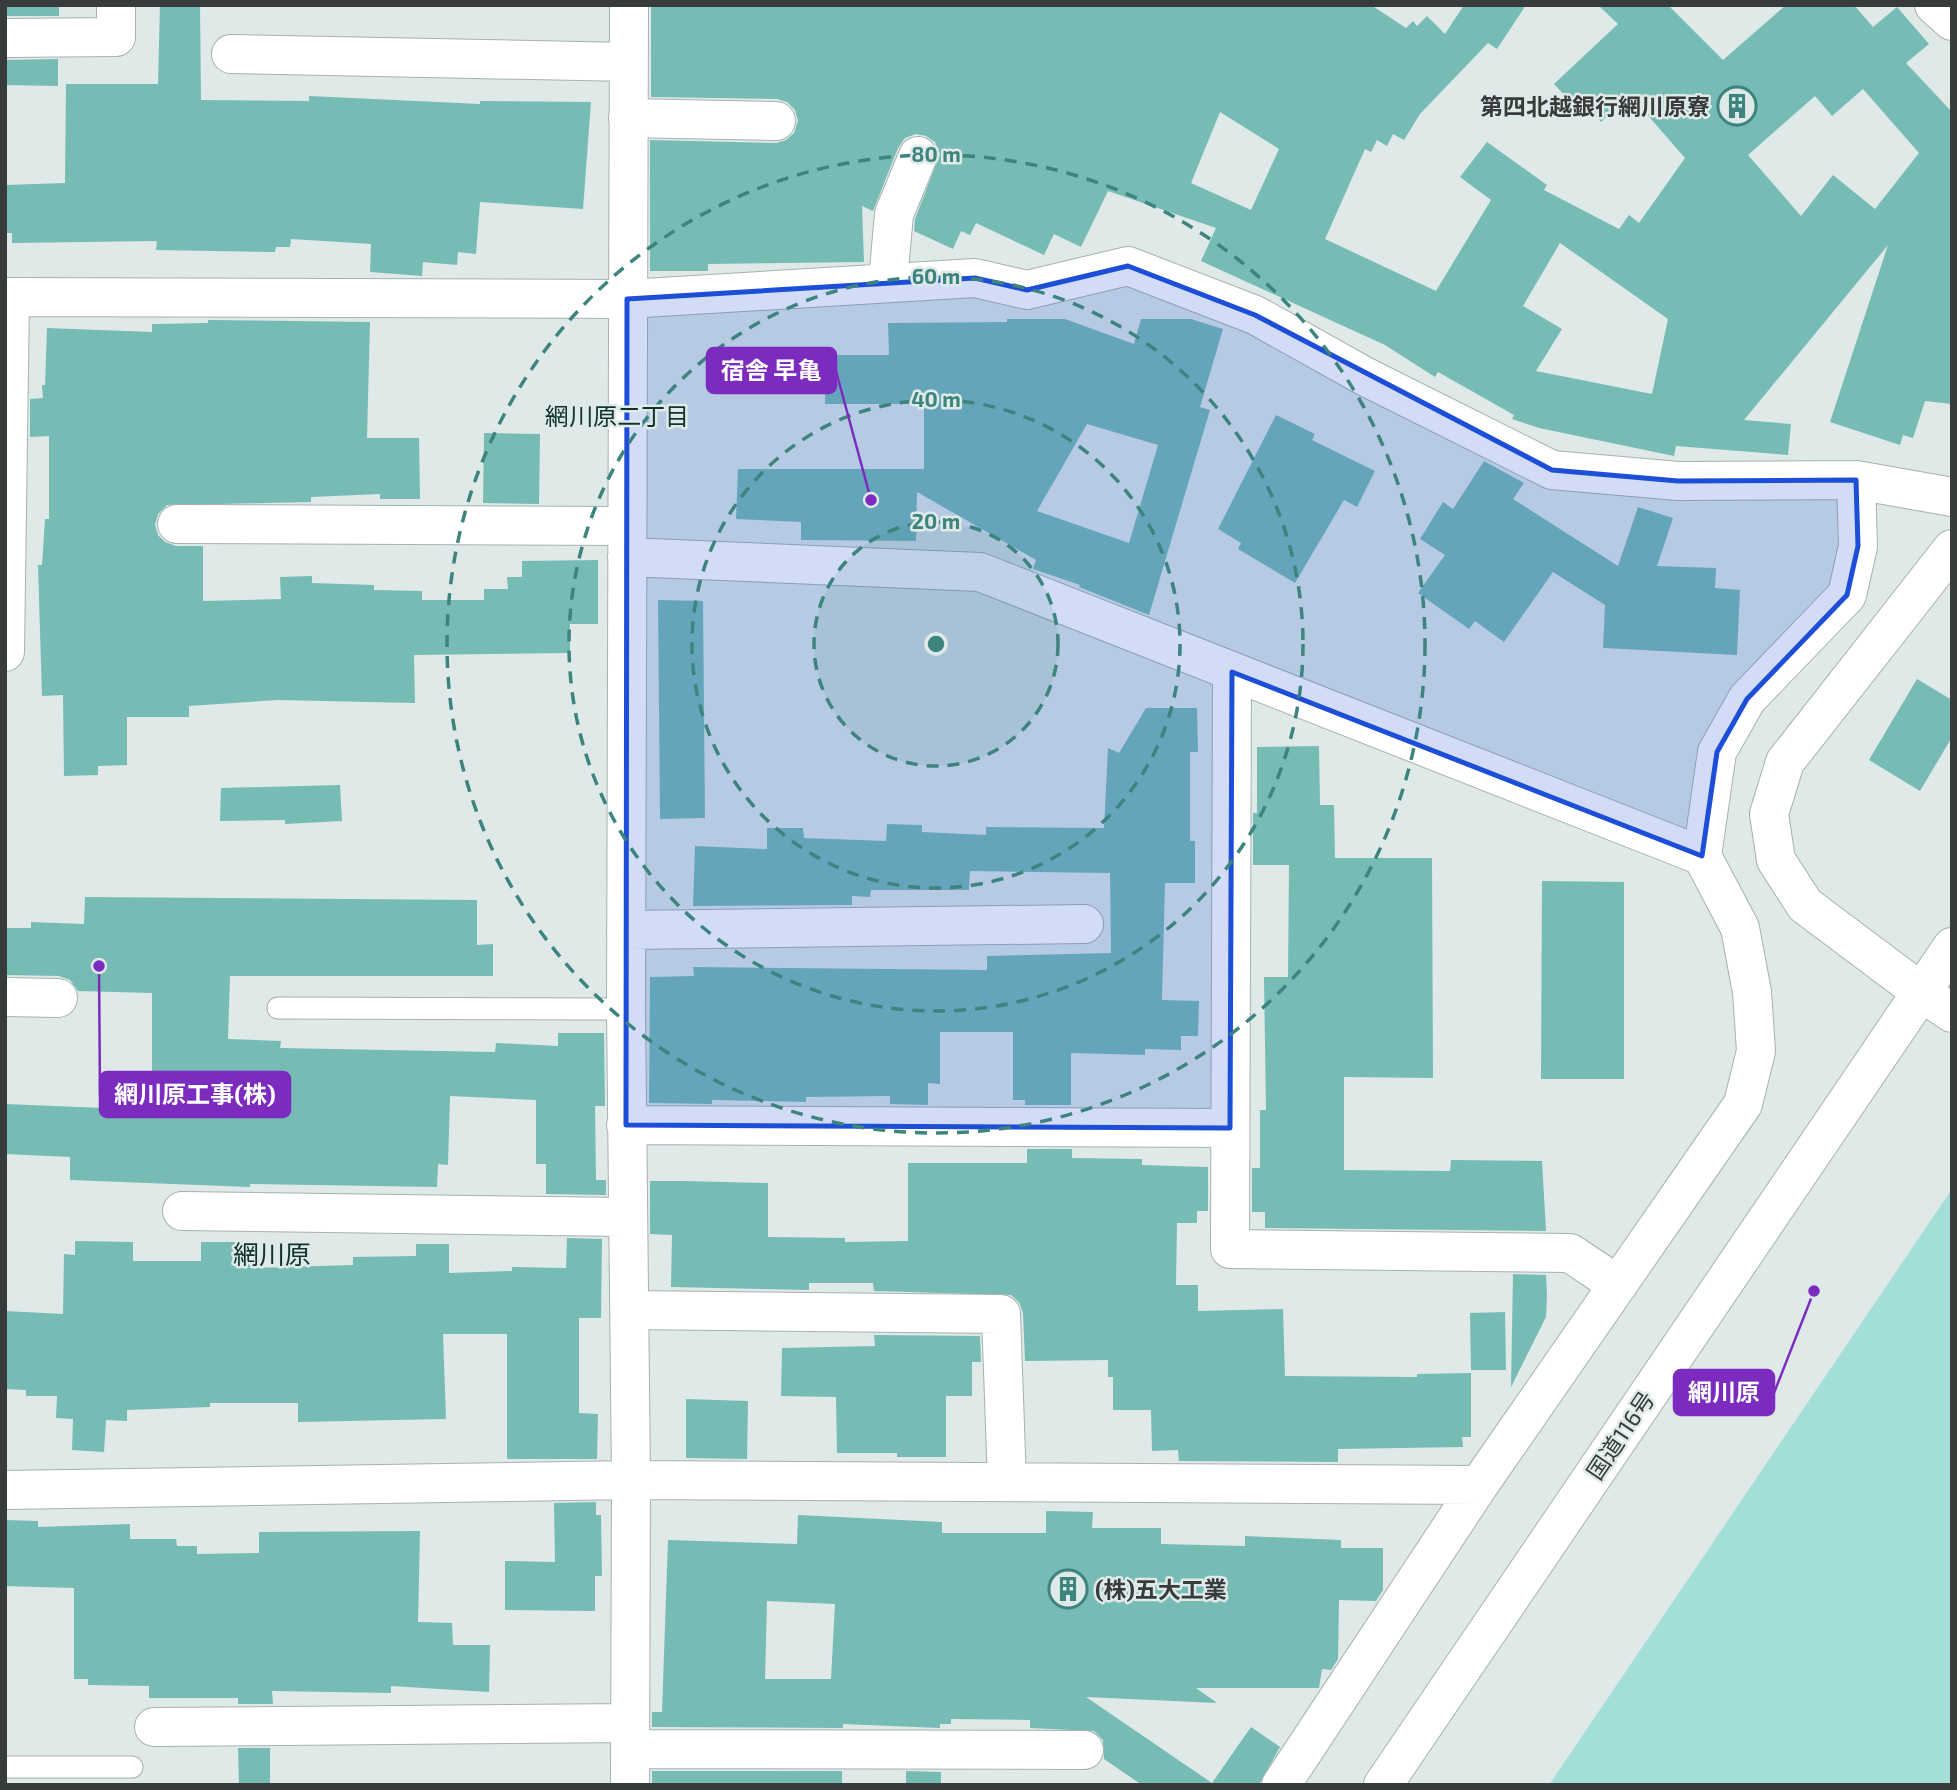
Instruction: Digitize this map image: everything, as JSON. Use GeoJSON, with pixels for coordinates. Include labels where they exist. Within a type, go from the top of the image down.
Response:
{"type":"FeatureCollection","features":[{"type":"Feature","properties":{"kind":"main road"},"geometry":{"type":"LineString","coordinates":[[5,38],[117,37],[116,5]]}},
{"type":"Feature","properties":{"kind":"main road"},"geometry":{"type":"LineString","coordinates":[[629,5],[626,1217],[630,1310],[630,1752]]}},
{"type":"Feature","properties":{"kind":"main road"},"geometry":{"type":"LineString","coordinates":[[1934,5],[1952,21]]}},
{"type":"Feature","properties":{"kind":"main road"},"geometry":{"type":"LineString","coordinates":[[232,54],[628,62]]}},
{"type":"Feature","properties":{"kind":"main road"},"geometry":{"type":"LineString","coordinates":[[628,118],[776,121]]}},
{"type":"Feature","properties":{"kind":"main road"},"geometry":{"type":"LineString","coordinates":[[888,281],[894,214],[918,156]]}},
{"type":"Feature","properties":{"kind":"main road"},"geometry":{"type":"LineString","coordinates":[[5,652],[8,297],[627,299],[888,281],[975,278],[1027,290],[1128,266],[1255,315],[1366,377],[1552,470],[1678,481],[1856,480],[1952,497]]}},
{"type":"Feature","properties":{"kind":"main road"},"geometry":{"type":"LineString","coordinates":[[1281,1785],[1479,1485],[1743,1104],[1756,1051],[1752,992],[1740,928],[1702,856],[1717,752],[1747,699],[1847,594],[1858,546],[1856,480]]}},
{"type":"Feature","properties":{"kind":"main road"},"geometry":{"type":"LineString","coordinates":[[177,524],[627,541],[980,572],[1702,856]]}},
{"type":"Feature","properties":{"kind":"main road"},"geometry":{"type":"LineString","coordinates":[[1936,1002],[1805,905],[1776,860],[1769,814],[1785,762],[1952,549]]}},
{"type":"Feature","properties":{"kind":"main road"},"geometry":{"type":"LineString","coordinates":[[1232,671],[1230,1249],[1570,1253],[1618,1285]]}},
{"type":"Feature","properties":{"kind":"main road"},"geometry":{"type":"LineString","coordinates":[[626,930],[1084,924]]}},
{"type":"Feature","properties":{"kind":"main road","name":"国道116号"},"geometry":{"type":"LineString","coordinates":[[1383,1785],[1936,1002],[1952,947]]}},
{"type":"Feature","properties":{"kind":"main road"},"geometry":{"type":"LineString","coordinates":[[5,997],[58,998]]}},
{"type":"Feature","properties":{"kind":"main road"},"geometry":{"type":"LineString","coordinates":[[626,1125],[1230,1128]]}},
{"type":"Feature","properties":{"kind":"main road"},"geometry":{"type":"LineString","coordinates":[[182,1211],[626,1217]]}},
{"type":"Feature","properties":{"kind":"main road"},"geometry":{"type":"LineString","coordinates":[[630,1310],[1001,1314],[1007,1482]]}},
{"type":"Feature","properties":{"kind":"main road"},"geometry":{"type":"LineString","coordinates":[[5,1490],[631,1480],[1479,1485]]}},
{"type":"Feature","properties":{"kind":"main road"},"geometry":{"type":"LineString","coordinates":[[154,1727],[630,1752],[1084,1750]]}},
{"type":"Feature","properties":{"kind":"lane"},"geometry":{"type":"LineString","coordinates":[[278,1008],[626,1009]]}},
{"type":"Feature","properties":{"kind":"lane"},"geometry":{"type":"LineString","coordinates":[[5,1767],[132,1767]]}},
{"type":"Feature","properties":{"kind":"highlighted area"},"geometry":{"type":"Polygon","coordinates":[[[1128,266],[1255,315],[1552,470],[1678,481],[1856,480],[1858,546],[1847,595],[1747,699],[1717,752],[1702,856],[1232,672],[1230,1128],[626,1125],[627,299],[975,278],[1027,290],[1128,266]]]}},
{"type":"Feature","properties":{"kind":"shaded area"},"geometry":{"type":"Polygon","coordinates":[[[1952,1189],[1952,1785],[1549,1785],[1952,1189]]]}},
{"type":"Feature","properties":{"kind":"building"},"geometry":{"type":"Polygon","coordinates":[[[5,5],[59,5],[59,16],[5,16],[5,5]]]}},
{"type":"Feature","properties":{"kind":"building"},"geometry":{"type":"Polygon","coordinates":[[[160,5],[200,5],[201,100],[309,101],[309,96],[480,104],[480,101],[591,102],[583,209],[480,202],[476,254],[458,252],[457,265],[423,262],[422,276],[370,272],[371,244],[291,239],[290,247],[276,247],[275,252],[156,250],[157,241],[12,243],[12,233],[5,233],[5,185],[65,183],[66,84],[158,84],[160,5]]]}},
{"type":"Feature","properties":{"kind":"building"},"geometry":{"type":"Polygon","coordinates":[[[651,5],[1371,5],[1406,28],[1413,21],[1417,26],[1427,16],[1445,34],[1464,5],[1526,5],[1497,49],[1488,43],[1420,114],[1404,140],[1393,134],[1387,146],[1377,140],[1371,152],[1365,149],[1325,239],[1436,291],[1491,200],[1460,177],[1487,142],[1547,185],[1544,190],[1619,229],[1629,215],[1639,223],[1685,158],[1630,95],[1601,122],[1586,105],[1579,111],[1554,84],[1618,24],[1598,5],[1668,5],[1723,60],[1786,5],[1854,5],[1873,27],[1897,7],[1929,44],[1906,63],[1952,112],[1952,404],[1925,401],[1913,438],[1903,435],[1900,445],[1830,422],[1888,245],[1744,420],[1791,424],[1788,455],[1676,446],[1674,456],[1539,428],[1512,419],[1514,415],[1438,372],[1435,377],[1385,345],[1201,261],[1216,228],[1108,191],[1081,247],[1054,234],[1044,255],[976,223],[970,235],[961,231],[953,249],[914,231],[915,219],[940,154],[935,142],[916,134],[905,138],[898,148],[873,211],[862,206],[864,262],[708,264],[708,271],[650,271],[650,140],[776,143],[786,140],[794,133],[798,121],[795,110],[787,102],[777,99],[651,97],[651,5]],[[1863,89],[1832,116],[1815,96],[1748,155],[1801,216],[1833,175],[1875,209],[1919,153],[1863,89]],[[1220,112],[1191,183],[1251,210],[1279,149],[1220,112]],[[1560,243],[1523,306],[1562,329],[1536,371],[1652,394],[1668,319],[1560,243]]]}},
{"type":"Feature","properties":{"kind":"building"},"geometry":{"type":"Polygon","coordinates":[[[58,59],[58,86],[5,85],[5,60],[58,59]]]}},
{"type":"Feature","properties":{"kind":"building"},"geometry":{"type":"Polygon","coordinates":[[[1007,319],[1065,319],[1134,344],[1141,319],[1191,319],[1223,329],[1200,407],[1210,410],[1149,615],[1079,587],[1080,585],[1033,569],[1036,560],[917,492],[916,541],[801,540],[801,522],[736,519],[738,469],[924,469],[924,404],[825,404],[826,355],[889,355],[888,323],[1007,322],[1007,319]],[[1087,424],[1037,511],[1129,543],[1158,445],[1087,424]]]}},
{"type":"Feature","properties":{"kind":"building"},"geometry":{"type":"Polygon","coordinates":[[[208,320],[370,322],[367,438],[419,438],[420,499],[380,499],[380,494],[311,497],[311,502],[167,505],[158,514],[155,525],[158,535],[165,542],[176,546],[203,546],[203,601],[281,599],[280,577],[312,576],[312,583],[374,585],[374,590],[422,591],[422,600],[484,600],[484,589],[508,589],[507,577],[522,577],[522,561],[598,560],[598,624],[570,624],[570,653],[414,655],[415,703],[277,700],[189,706],[189,717],[127,717],[127,765],[98,766],[98,775],[64,776],[63,695],[42,696],[38,565],[42,565],[45,519],[49,519],[49,436],[30,437],[30,399],[43,398],[47,328],[152,332],[152,324],[208,323],[208,320]]]}},
{"type":"Feature","properties":{"kind":"building"},"geometry":{"type":"Polygon","coordinates":[[[1276,415],[1315,434],[1312,440],[1375,471],[1357,507],[1344,500],[1295,583],[1238,549],[1241,543],[1218,529],[1276,415]]]}},
{"type":"Feature","properties":{"kind":"building"},"geometry":{"type":"Polygon","coordinates":[[[484,433],[540,434],[539,504],[483,503],[484,433]]]}},
{"type":"Feature","properties":{"kind":"building"},"geometry":{"type":"Polygon","coordinates":[[[1484,461],[1524,483],[1513,499],[1618,566],[1638,507],[1673,518],[1657,566],[1716,568],[1715,588],[1740,590],[1737,655],[1603,648],[1605,605],[1553,572],[1504,642],[1475,621],[1469,629],[1418,593],[1445,555],[1420,539],[1443,502],[1453,509],[1484,461]]]}},
{"type":"Feature","properties":{"kind":"building"},"geometry":{"type":"Polygon","coordinates":[[[658,600],[703,601],[705,818],[660,819],[658,600]]]}},
{"type":"Feature","properties":{"kind":"building"},"geometry":{"type":"Polygon","coordinates":[[[1917,679],[1952,700],[1952,737],[1920,791],[1869,760],[1917,679]]]}},
{"type":"Feature","properties":{"kind":"building"},"geometry":{"type":"Polygon","coordinates":[[[1146,708],[1197,708],[1198,752],[1190,752],[1190,841],[1195,841],[1195,883],[1165,883],[1162,1000],[1199,1001],[1198,1036],[1181,1036],[1181,1050],[1145,1049],[1145,1055],[1071,1053],[1071,1105],[1025,1105],[1025,1100],[1013,1100],[1013,1032],[940,1032],[940,1084],[928,1083],[928,1105],[890,1104],[890,1096],[806,1097],[806,1102],[712,1100],[712,1104],[649,1103],[650,977],[694,976],[693,967],[987,970],[987,956],[1111,953],[1110,873],[970,871],[969,890],[871,890],[870,897],[852,896],[852,905],[693,906],[695,846],[767,849],[767,828],[803,828],[804,838],[886,841],[887,824],[922,825],[922,832],[986,835],[986,827],[1104,828],[1108,748],[1119,753],[1146,708]]]}},
{"type":"Feature","properties":{"kind":"building"},"geometry":{"type":"Polygon","coordinates":[[[1319,746],[1320,805],[1334,805],[1335,858],[1432,858],[1433,1078],[1344,1077],[1344,1170],[1450,1171],[1451,1160],[1542,1161],[1546,1231],[1265,1228],[1265,1212],[1252,1212],[1252,1168],[1260,1168],[1260,1110],[1266,1110],[1264,977],[1288,977],[1289,865],[1253,865],[1253,813],[1257,813],[1257,747],[1319,746]]]}},
{"type":"Feature","properties":{"kind":"building"},"geometry":{"type":"Polygon","coordinates":[[[340,785],[342,821],[285,824],[285,820],[220,821],[221,788],[340,785]]]}},
{"type":"Feature","properties":{"kind":"building"},"geometry":{"type":"Polygon","coordinates":[[[1542,881],[1624,882],[1624,1079],[1541,1079],[1542,881]]]}},
{"type":"Feature","properties":{"kind":"building"},"geometry":{"type":"Polygon","coordinates":[[[85,897],[477,900],[477,945],[493,944],[493,976],[230,976],[228,1039],[281,1041],[280,1048],[495,1052],[496,1043],[558,1046],[558,1033],[604,1033],[605,1106],[595,1106],[596,1180],[606,1180],[606,1195],[546,1194],[546,1164],[536,1164],[536,1100],[450,1096],[448,1165],[438,1164],[437,1187],[250,1184],[250,1187],[70,1180],[70,1157],[5,1154],[5,1104],[152,1110],[152,993],[78,991],[70,980],[59,976],[5,975],[5,928],[31,928],[31,922],[84,924],[85,897]]]}},
{"type":"Feature","properties":{"kind":"building"},"geometry":{"type":"Polygon","coordinates":[[[1027,1149],[1072,1149],[1072,1158],[1142,1159],[1142,1165],[1208,1167],[1208,1211],[1197,1211],[1197,1223],[1177,1223],[1176,1285],[1198,1285],[1198,1311],[1283,1309],[1285,1376],[1417,1377],[1417,1374],[1471,1373],[1471,1437],[1462,1437],[1463,1447],[1338,1449],[1338,1462],[1179,1461],[1178,1450],[1152,1451],[1151,1410],[1113,1410],[1113,1377],[1108,1377],[1108,1360],[1025,1361],[1023,1313],[1019,1302],[1011,1295],[874,1291],[873,1283],[809,1283],[809,1290],[671,1287],[672,1235],[650,1234],[650,1181],[768,1183],[768,1237],[845,1238],[845,1242],[908,1241],[908,1163],[1027,1163],[1027,1149]]]}},
{"type":"Feature","properties":{"kind":"building"},"geometry":{"type":"Polygon","coordinates":[[[567,1238],[602,1239],[601,1318],[579,1318],[579,1413],[598,1414],[597,1459],[507,1459],[507,1334],[443,1334],[446,1419],[298,1422],[298,1403],[210,1403],[210,1407],[127,1410],[127,1421],[106,1420],[104,1452],[72,1450],[73,1419],[56,1418],[57,1396],[26,1396],[26,1390],[5,1389],[5,1311],[63,1314],[64,1254],[75,1255],[75,1241],[133,1242],[133,1261],[201,1261],[201,1242],[250,1242],[250,1268],[353,1265],[353,1257],[416,1256],[416,1244],[449,1244],[449,1273],[512,1271],[512,1267],[566,1268],[567,1238]]]}},
{"type":"Feature","properties":{"kind":"building"},"geometry":{"type":"Polygon","coordinates":[[[1513,1274],[1546,1275],[1547,1295],[1546,1317],[1511,1387],[1513,1274]]]}},
{"type":"Feature","properties":{"kind":"building"},"geometry":{"type":"Polygon","coordinates":[[[1505,1312],[1506,1370],[1471,1370],[1470,1313],[1505,1312]]]}},
{"type":"Feature","properties":{"kind":"building"},"geometry":{"type":"Polygon","coordinates":[[[874,1335],[980,1336],[981,1362],[972,1362],[972,1396],[946,1396],[946,1457],[897,1457],[897,1453],[837,1453],[836,1397],[781,1396],[782,1348],[875,1346],[874,1335]]]}},
{"type":"Feature","properties":{"kind":"building"},"geometry":{"type":"Polygon","coordinates":[[[686,1399],[748,1401],[747,1459],[686,1458],[686,1399]]]}},
{"type":"Feature","properties":{"kind":"building"},"geometry":{"type":"Polygon","coordinates":[[[596,1502],[596,1515],[601,1515],[602,1576],[595,1576],[595,1611],[505,1610],[505,1561],[555,1562],[554,1503],[596,1502]]]}},
{"type":"Feature","properties":{"kind":"building"},"geometry":{"type":"Polygon","coordinates":[[[1046,1511],[1093,1512],[1092,1528],[1161,1528],[1161,1544],[1245,1546],[1245,1536],[1341,1540],[1341,1548],[1383,1548],[1383,1590],[1376,1601],[1339,1600],[1338,1659],[1331,1670],[1322,1669],[1319,1688],[1196,1688],[1217,1703],[1086,1697],[1212,1783],[1251,1727],[1280,1747],[1259,1785],[1142,1785],[1104,1759],[1103,1740],[1094,1731],[1030,1728],[1030,1720],[951,1719],[951,1724],[940,1724],[940,1728],[843,1724],[843,1728],[652,1727],[652,1712],[662,1712],[668,1540],[797,1544],[798,1515],[942,1522],[942,1533],[1046,1533],[1046,1511]],[[767,1601],[765,1679],[831,1679],[835,1604],[767,1601]]]}},
{"type":"Feature","properties":{"kind":"building"},"geometry":{"type":"Polygon","coordinates":[[[5,1520],[38,1521],[38,1527],[130,1524],[130,1539],[176,1539],[177,1546],[197,1546],[197,1554],[259,1553],[259,1532],[420,1531],[418,1622],[452,1623],[453,1645],[490,1645],[489,1692],[391,1686],[391,1693],[272,1691],[273,1704],[238,1704],[238,1698],[149,1698],[149,1686],[88,1685],[88,1679],[74,1679],[74,1588],[5,1586],[5,1520]]]}},
{"type":"Feature","properties":{"kind":"building"},"geometry":{"type":"Polygon","coordinates":[[[238,1748],[270,1748],[270,1785],[239,1785],[238,1748]]]}},
{"type":"Feature","properties":{"kind":"building"},"geometry":{"type":"Polygon","coordinates":[[[652,1771],[842,1771],[842,1785],[652,1785],[652,1771]]]}},
{"type":"Feature","properties":{"kind":"building"},"geometry":{"type":"Polygon","coordinates":[[[906,1771],[941,1772],[941,1785],[906,1785],[906,1771]]]}},
{"type":"Feature","properties":{"kind":"place","name":"第四北越銀行網川原寮"},"geometry":{"type":"Point","coordinates":[1737,106]}},
{"type":"Feature","properties":{"kind":"place","name":"宿舎 早亀"},"geometry":{"type":"Point","coordinates":[871,500]}},
{"type":"Feature","properties":{"kind":"place","name":"網川原工事(株)"},"geometry":{"type":"Point","coordinates":[99,966]}},
{"type":"Feature","properties":{"kind":"place","name":"網川原"},"geometry":{"type":"Point","coordinates":[1814,1291]}},
{"type":"Feature","properties":{"kind":"place","name":"(株)五大工業"},"geometry":{"type":"Point","coordinates":[1068,1589]}},
{"type":"Feature","properties":{"kind":"district","name":"網川原二丁目"},"geometry":{"type":"Point","coordinates":[617,415]}},
{"type":"Feature","properties":{"kind":"district","name":"網川原"},"geometry":{"type":"Point","coordinates":[272,1253]}}]}
